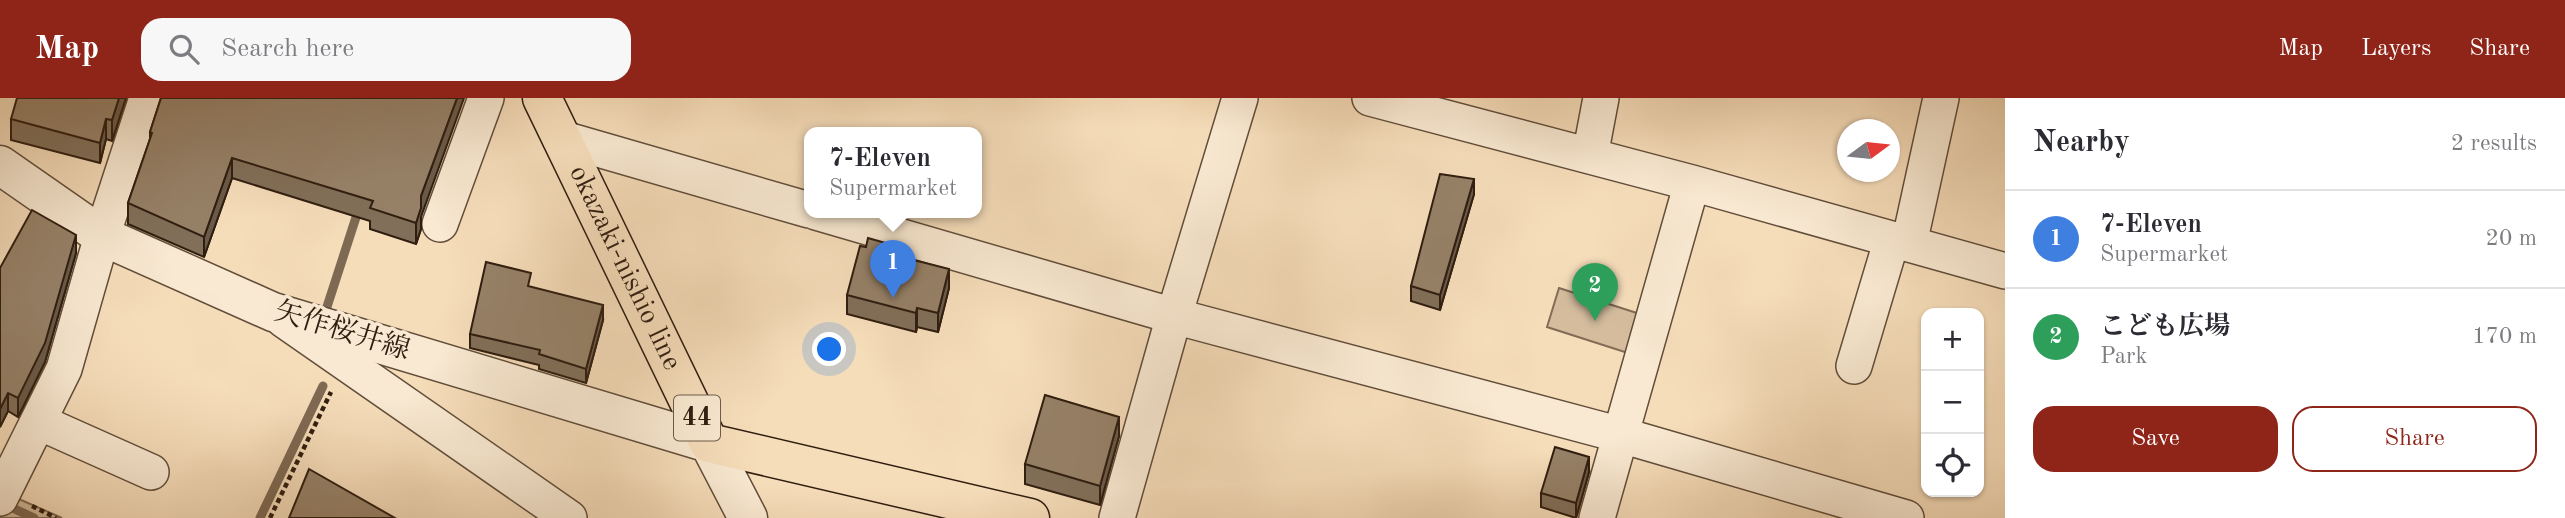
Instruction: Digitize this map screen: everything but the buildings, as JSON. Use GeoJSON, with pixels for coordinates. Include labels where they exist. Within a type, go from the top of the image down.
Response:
{"type":"FeatureCollection","features":[{"type":"Feature","properties":{"kind":"main road","name":"okazaki-nishio line"},"geometry":{"type":"LineString","coordinates":[[542,98],[709,443]]}},
{"type":"Feature","properties":{"kind":"main road","name":"44"},"geometry":{"type":"LineString","coordinates":[[709,443],[1030,518]]}},
{"type":"Feature","properties":{"kind":"street"},"geometry":{"type":"LineString","coordinates":[[1,493],[64,369],[102,236],[146,98]]}},
{"type":"Feature","properties":{"kind":"street"},"geometry":{"type":"LineString","coordinates":[[440,224],[486,98]]}},
{"type":"Feature","properties":{"kind":"street"},"geometry":{"type":"LineString","coordinates":[[1118,518],[1174,316],[1240,98]]}},
{"type":"Feature","properties":{"kind":"street"},"geometry":{"type":"LineString","coordinates":[[1370,98],[1462,110],[1590,156],[2005,271]]}},
{"type":"Feature","properties":{"kind":"street"},"geometry":{"type":"LineString","coordinates":[[1590,156],[1601,98]]}},
{"type":"Feature","properties":{"kind":"street"},"geometry":{"type":"LineString","coordinates":[[1854,366],[1900,241],[1941,98]]}},
{"type":"Feature","properties":{"kind":"street"},"geometry":{"type":"LineString","coordinates":[[560,138],[804,209]]}},
{"type":"Feature","properties":{"kind":"street","name":"矢作桜井線"},"geometry":{"type":"LineString","coordinates":[[0,165],[102,236],[273,312],[709,443]]}},
{"type":"Feature","properties":{"kind":"street"},"geometry":{"type":"LineString","coordinates":[[1598,518],[1692,183]]}},
{"type":"Feature","properties":{"kind":"street"},"geometry":{"type":"LineString","coordinates":[[837,218],[1174,316],[1621,435],[1906,518]]}},
{"type":"Feature","properties":{"kind":"street"},"geometry":{"type":"LineString","coordinates":[[273,312],[569,518]]}},
{"type":"Feature","properties":{"kind":"street"},"geometry":{"type":"LineString","coordinates":[[39,422],[151,472]]}},
{"type":"Feature","properties":{"kind":"street"},"geometry":{"type":"LineString","coordinates":[[709,443],[748,518]]}},
{"type":"Feature","properties":{"kind":"path"},"geometry":{"type":"LineString","coordinates":[[270,518],[330,399],[337,357]]}},
{"type":"Feature","properties":{"kind":"shaded area"},"geometry":{"type":"Polygon","coordinates":[[[1559,288],[1643,315],[1631,354],[1547,327],[1559,288]]]}},
{"type":"Feature","properties":{"kind":"shaded area"},"geometry":{"type":"Polygon","coordinates":[[[3,492],[62,518],[0,518],[0,498],[3,492]]]}},
{"type":"Feature","properties":{"kind":"waterway"},"geometry":{"type":"LineString","coordinates":[[325,313],[359,208]]}},
{"type":"Feature","properties":{"kind":"waterway"},"geometry":{"type":"LineString","coordinates":[[260,518],[323,386]]}},
{"type":"Feature","properties":{"kind":"waterway"},"geometry":{"type":"LineString","coordinates":[[4,504],[34,518]]}},
{"type":"Feature","properties":{"kind":"place","name":"7-Eleven"},"geometry":{"type":"Point","coordinates":[893,298]}},
{"type":"Feature","properties":{"kind":"place","name":"こども広場"},"geometry":{"type":"Point","coordinates":[1595,321]}}]}
